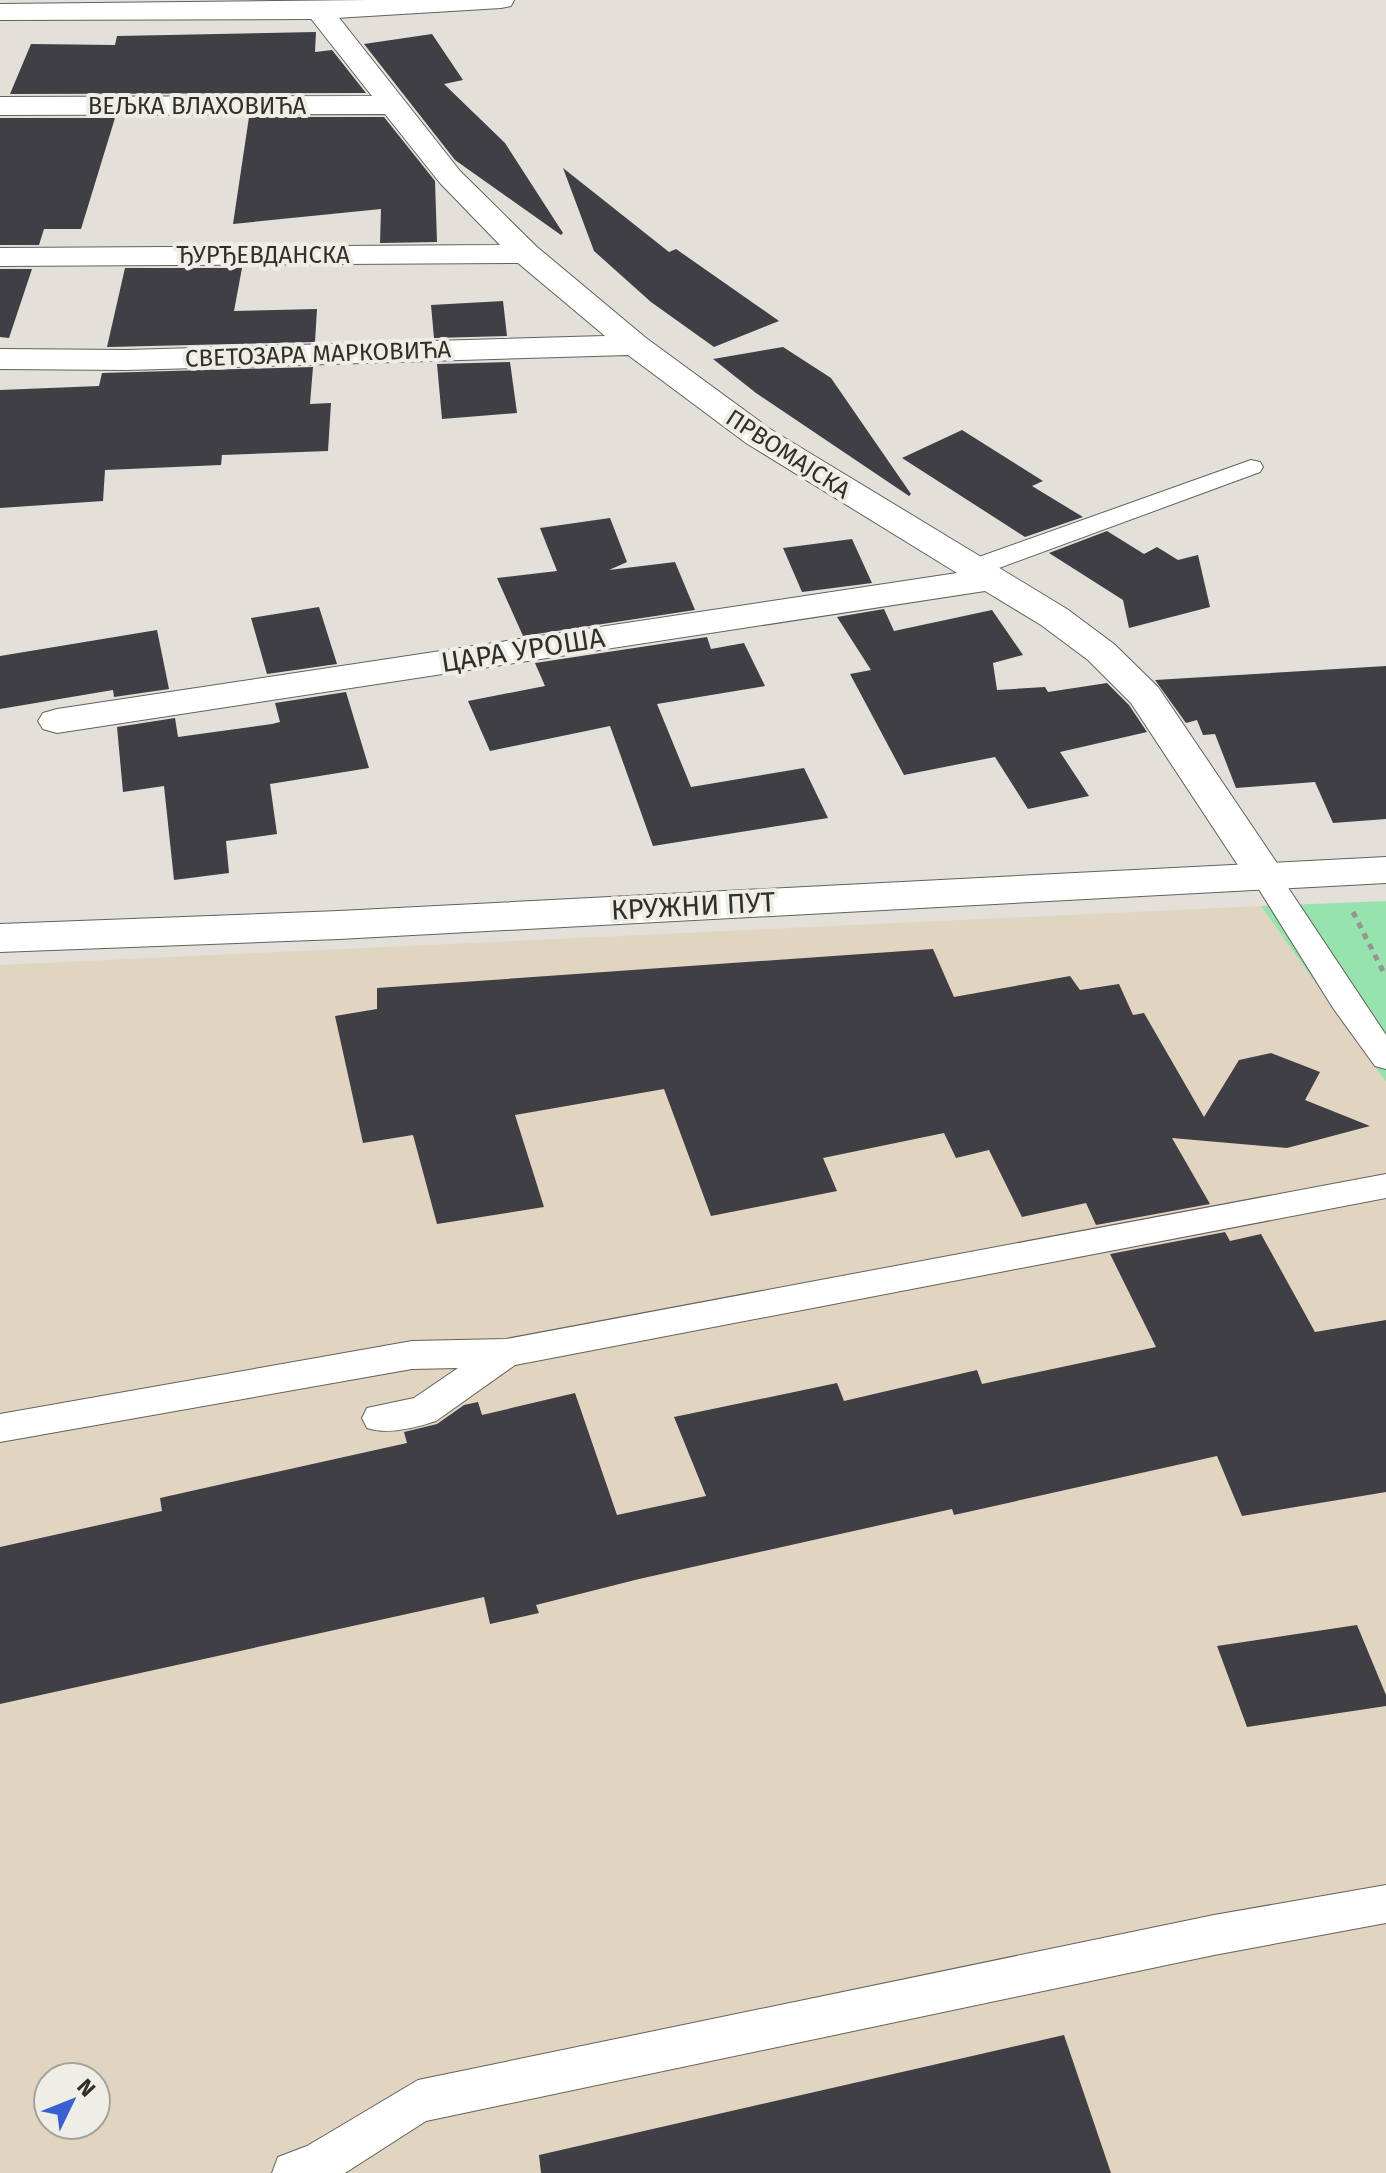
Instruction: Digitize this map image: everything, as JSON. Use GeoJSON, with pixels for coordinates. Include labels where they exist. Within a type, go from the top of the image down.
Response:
{"type":"FeatureCollection","features":[{"type":"Feature","properties":{"kind":"street"},"geometry":{"type":"LineString","coordinates":[[0,12],[276,6],[319,11],[501,0]]}},
{"type":"Feature","properties":{"kind":"street","name":"ПРВОМАЈСКА"},"geometry":{"type":"LineString","coordinates":[[319,11],[450,177],[526,254],[635,345],[758,436],[1054,617],[1101,652],[1145,695],[1265,875]]}},
{"type":"Feature","properties":{"kind":"street","name":"ВЕЉКА ВЛАХОВИЋА"},"geometry":{"type":"LineString","coordinates":[[0,106],[394,105]]}},
{"type":"Feature","properties":{"kind":"street","name":"ЂУРЂЕВДАНСКА"},"geometry":{"type":"LineString","coordinates":[[0,257],[526,254]]}},
{"type":"Feature","properties":{"kind":"street","name":"СВЕТОЗАРА МАРКОВИЋА"},"geometry":{"type":"LineString","coordinates":[[0,359],[127,360],[635,345]]}},
{"type":"Feature","properties":{"kind":"street","name":"ЦАРА УРОША"},"geometry":{"type":"LineString","coordinates":[[57,721],[980,574]]}},
{"type":"Feature","properties":{"kind":"street","name":"КРУЖНИ ПУТ"},"geometry":{"type":"LineString","coordinates":[[0,938],[339,925],[1386,870]]}},
{"type":"Feature","properties":{"kind":"lane"},"geometry":{"type":"LineString","coordinates":[[980,574],[1251,467]]}},
{"type":"Feature","properties":{"kind":"lane"},"geometry":{"type":"LineString","coordinates":[[1265,875],[1344,1000],[1386,1058]]}},
{"type":"Feature","properties":{"kind":"lane"},"geometry":{"type":"LineString","coordinates":[[0,1428],[412,1355],[506,1353],[1386,1186]]}},
{"type":"Feature","properties":{"kind":"lane"},"geometry":{"type":"LineString","coordinates":[[380,1418],[423,1411],[506,1353]]}},
{"type":"Feature","properties":{"kind":"lane"},"geometry":{"type":"LineString","coordinates":[[294,2173],[319,2164],[418,2101],[1214,1935],[1386,1904]]}},
{"type":"Feature","properties":{"kind":"path"},"geometry":{"type":"LineString","coordinates":[[1333,872],[1386,976]]}},
{"type":"Feature","properties":{"kind":"shaded area"},"geometry":{"type":"Polygon","coordinates":[[[1261,906],[1386,1082],[1386,2173],[0,2173],[0,965],[1261,906]]]}},
{"type":"Feature","properties":{"kind":"green space"},"geometry":{"type":"Polygon","coordinates":[[[1386,901],[1386,1082],[1261,906],[1386,901]]]}},
{"type":"Feature","properties":{"kind":"building"},"geometry":{"type":"Polygon","coordinates":[[[316,32],[315,52],[332,50],[366,93],[10,94],[31,44],[115,45],[117,36],[316,32]]]}},
{"type":"Feature","properties":{"kind":"building"},"geometry":{"type":"Polygon","coordinates":[[[432,34],[463,80],[444,84],[505,143],[563,233],[561,235],[455,160],[364,44],[432,34]]]}},
{"type":"Feature","properties":{"kind":"building"},"geometry":{"type":"Polygon","coordinates":[[[249,117],[384,117],[435,181],[437,242],[380,243],[381,209],[233,224],[249,117]]]}},
{"type":"Feature","properties":{"kind":"building"},"geometry":{"type":"Polygon","coordinates":[[[0,118],[115,118],[81,229],[44,229],[39,245],[0,245],[0,118]]]}},
{"type":"Feature","properties":{"kind":"building"},"geometry":{"type":"Polygon","coordinates":[[[563,168],[669,252],[676,249],[779,321],[714,347],[651,302],[594,251],[563,168]]]}},
{"type":"Feature","properties":{"kind":"building"},"geometry":{"type":"Polygon","coordinates":[[[125,268],[242,268],[234,311],[317,309],[315,342],[107,347],[125,268]]]}},
{"type":"Feature","properties":{"kind":"building"},"geometry":{"type":"Polygon","coordinates":[[[0,269],[32,269],[9,338],[0,337],[0,269]]]}},
{"type":"Feature","properties":{"kind":"building"},"geometry":{"type":"Polygon","coordinates":[[[503,301],[507,336],[434,338],[431,305],[503,301]]]}},
{"type":"Feature","properties":{"kind":"building"},"geometry":{"type":"Polygon","coordinates":[[[783,347],[831,378],[911,494],[909,496],[756,393],[713,359],[783,347]]]}},
{"type":"Feature","properties":{"kind":"building"},"geometry":{"type":"Polygon","coordinates":[[[510,362],[517,413],[442,419],[437,364],[510,362]]]}},
{"type":"Feature","properties":{"kind":"building"},"geometry":{"type":"Polygon","coordinates":[[[313,367],[310,404],[331,403],[328,451],[222,455],[221,465],[105,470],[103,501],[0,508],[0,390],[99,386],[102,373],[313,367]]]}},
{"type":"Feature","properties":{"kind":"building"},"geometry":{"type":"Polygon","coordinates":[[[962,430],[1043,481],[1032,486],[1083,517],[1025,537],[902,458],[962,430]]]}},
{"type":"Feature","properties":{"kind":"building"},"geometry":{"type":"Polygon","coordinates":[[[610,518],[627,562],[609,570],[675,562],[695,610],[523,636],[497,578],[557,571],[540,528],[610,518]]]}},
{"type":"Feature","properties":{"kind":"building"},"geometry":{"type":"Polygon","coordinates":[[[1107,531],[1144,554],[1157,547],[1178,560],[1198,555],[1210,607],[1129,628],[1123,600],[1049,553],[1107,531]]]}},
{"type":"Feature","properties":{"kind":"building"},"geometry":{"type":"Polygon","coordinates":[[[852,539],[872,583],[802,592],[783,548],[852,539]]]}},
{"type":"Feature","properties":{"kind":"building"},"geometry":{"type":"Polygon","coordinates":[[[319,607],[337,664],[267,674],[251,618],[319,607]]]}},
{"type":"Feature","properties":{"kind":"building"},"geometry":{"type":"Polygon","coordinates":[[[884,609],[894,631],[992,610],[1023,655],[993,663],[997,690],[1045,687],[1048,692],[1107,683],[1129,705],[1147,732],[1060,752],[1089,796],[1028,809],[995,757],[904,775],[850,674],[871,670],[837,617],[884,609]]]}},
{"type":"Feature","properties":{"kind":"building"},"geometry":{"type":"Polygon","coordinates":[[[157,630],[169,689],[114,697],[113,690],[0,709],[0,656],[157,630]]]}},
{"type":"Feature","properties":{"kind":"building"},"geometry":{"type":"Polygon","coordinates":[[[707,637],[711,649],[744,643],[765,686],[657,704],[691,787],[804,768],[828,818],[653,846],[610,726],[490,751],[468,701],[545,686],[535,663],[707,637]]]}},
{"type":"Feature","properties":{"kind":"building"},"geometry":{"type":"Polygon","coordinates":[[[1386,666],[1386,819],[1333,823],[1315,782],[1236,788],[1215,734],[1203,735],[1197,720],[1186,723],[1155,680],[1386,666]]]}},
{"type":"Feature","properties":{"kind":"building"},"geometry":{"type":"Polygon","coordinates":[[[346,692],[369,768],[270,784],[277,834],[226,841],[229,873],[174,880],[164,786],[123,792],[117,727],[175,718],[178,737],[272,724],[280,722],[275,703],[346,692]]]}},
{"type":"Feature","properties":{"kind":"building"},"geometry":{"type":"Polygon","coordinates":[[[933,949],[954,997],[1070,976],[1080,990],[1119,984],[1133,1015],[1144,1013],[1204,1117],[1239,1060],[1271,1053],[1320,1072],[1305,1100],[1370,1126],[1287,1148],[1172,1138],[1210,1204],[1096,1225],[1086,1203],[1022,1217],[989,1150],[956,1158],[944,1133],[823,1158],[837,1191],[711,1216],[664,1089],[515,1115],[544,1207],[437,1224],[413,1135],[363,1143],[335,1016],[377,1009],[377,988],[933,949]]]}},
{"type":"Feature","properties":{"kind":"building"},"geometry":{"type":"Polygon","coordinates":[[[1225,1232],[1230,1241],[1261,1234],[1315,1332],[1386,1320],[1386,1492],[1242,1516],[1217,1456],[954,1515],[952,1509],[639,1579],[536,1605],[539,1613],[490,1624],[484,1597],[0,1704],[0,1547],[162,1511],[160,1498],[407,1443],[404,1432],[437,1424],[464,1405],[478,1402],[482,1415],[575,1393],[617,1515],[706,1496],[674,1417],[837,1383],[844,1401],[977,1370],[982,1384],[1156,1347],[1110,1254],[1225,1232]]]}},
{"type":"Feature","properties":{"kind":"building"},"geometry":{"type":"Polygon","coordinates":[[[1357,1625],[1386,1695],[1386,1706],[1247,1727],[1217,1646],[1357,1625]]]}},
{"type":"Feature","properties":{"kind":"building"},"geometry":{"type":"Polygon","coordinates":[[[1064,2035],[1111,2173],[541,2173],[539,2155],[1064,2035]]]}}]}
